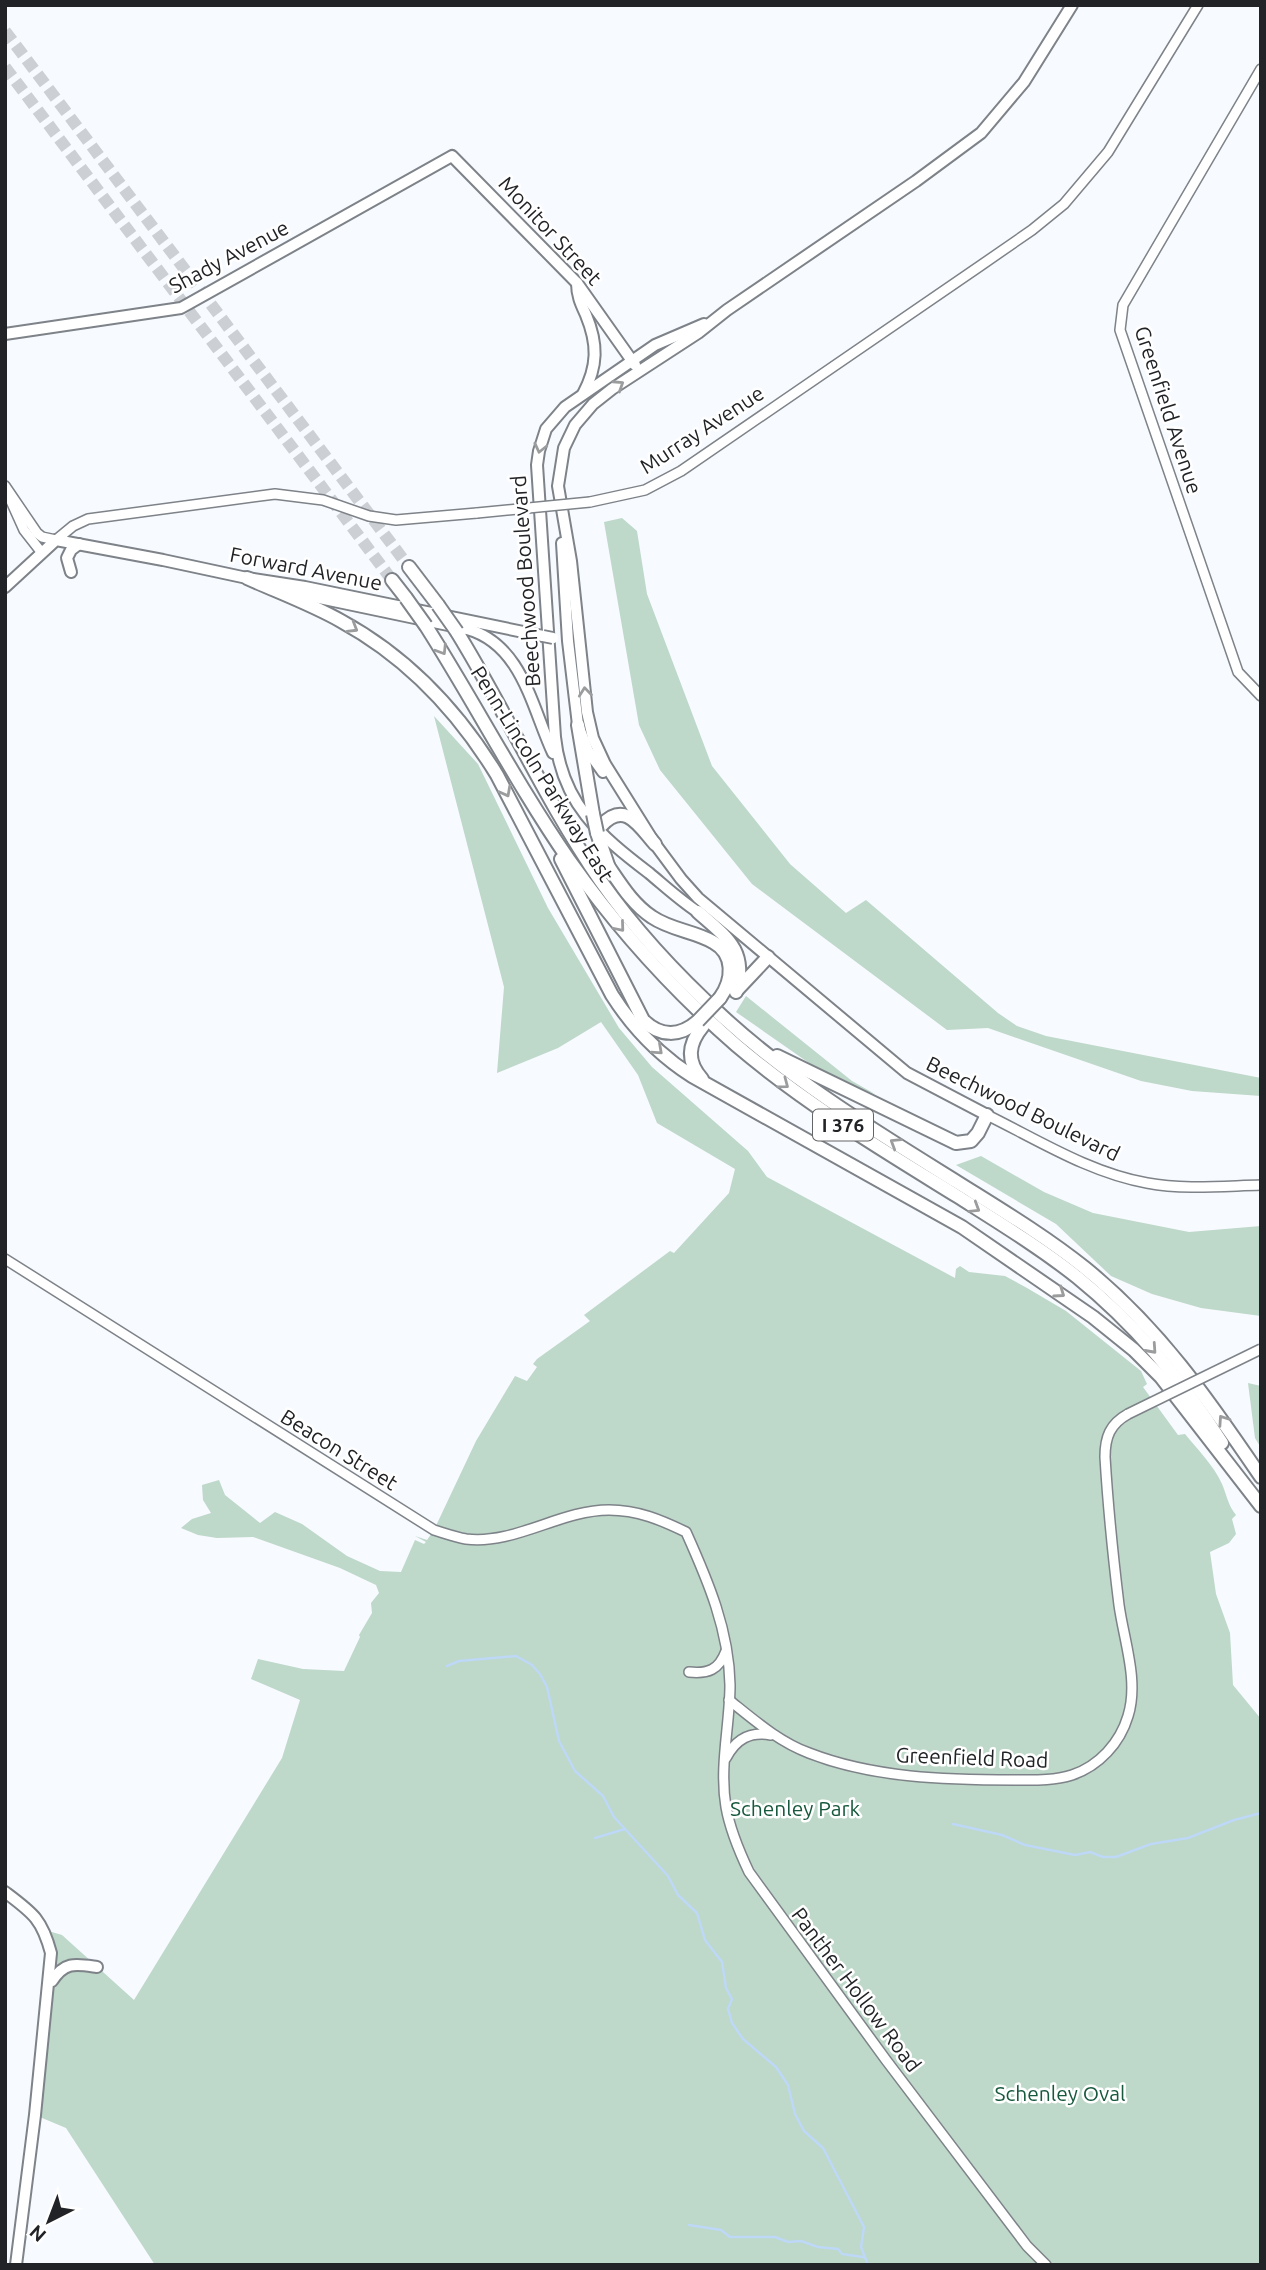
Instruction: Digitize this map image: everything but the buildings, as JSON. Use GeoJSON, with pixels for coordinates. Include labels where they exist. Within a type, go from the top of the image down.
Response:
{"type":"FeatureCollection","features":[{"type":"Feature","properties":{"kind":"highway","name":"Penn-Lincoln Parkway East"},"geometry":{"type":"LineString","coordinates":[[409,567],[457,632],[583,854],[606,889],[647,939],[694,989],[745,1036],[828,1100],[1024,1224],[1100,1280],[1145,1323],[1187,1370],[1261,1477]]}},
{"type":"Feature","properties":{"kind":"highway"},"geometry":{"type":"LineString","coordinates":[[247,578],[324,612],[362,634],[410,669],[447,706],[497,775],[619,1006],[655,1048],[679,1068],[962,1227],[1100,1322],[1148,1363],[1174,1391],[1261,1504]]}},
{"type":"Feature","properties":{"kind":"highway","name":"Penn-Lincoln Parkway East"},"geometry":{"type":"LineString","coordinates":[[392,580],[426,626],[538,812],[579,874],[620,926],[676,988],[737,1046],[827,1114],[1043,1251],[1107,1303],[1151,1347],[1184,1386],[1261,1504]]}},
{"type":"Feature","properties":{"kind":"highway"},"geometry":{"type":"LineString","coordinates":[[578,725],[593,814],[600,829],[606,862],[625,903],[647,939]]}},
{"type":"Feature","properties":{"kind":"highway"},"geometry":{"type":"LineString","coordinates":[[538,812],[643,1020],[656,1030],[672,1034],[700,1024]]}},
{"type":"Feature","properties":{"kind":"highway"},"geometry":{"type":"LineString","coordinates":[[600,829],[613,816],[626,815],[634,820],[655,844]]}},
{"type":"Feature","properties":{"kind":"highway"},"geometry":{"type":"LineString","coordinates":[[606,862],[631,898],[647,913],[674,929],[709,940],[722,950],[730,965],[730,976],[722,1000]]}},
{"type":"Feature","properties":{"kind":"highway"},"geometry":{"type":"LineString","coordinates":[[698,912],[734,947],[740,967],[736,992]]}},
{"type":"Feature","properties":{"kind":"highway"},"geometry":{"type":"LineString","coordinates":[[707,1084],[695,1070],[690,1055],[700,1024],[722,1000],[736,992],[768,957]]}},
{"type":"Feature","properties":{"kind":"highway"},"geometry":{"type":"LineString","coordinates":[[745,1036],[779,1057],[950,1141],[971,1141],[987,1115]]}},
{"type":"Feature","properties":{"kind":"main road","name":"Beechwood Boulevard"},"geometry":{"type":"LineString","coordinates":[[1072,5],[1024,82],[981,133],[916,181],[708,323],[698,333],[602,396],[576,425],[561,461],[558,499],[571,561],[590,729],[600,756],[655,844],[698,898],[907,1073],[987,1115],[1121,1178],[1175,1186],[1261,1185]]}},
{"type":"Feature","properties":{"kind":"main road","name":"Murray Avenue"},"geometry":{"type":"LineString","coordinates":[[5,587],[56,540],[80,522],[96,518],[275,494],[323,500],[369,516],[396,520],[590,502],[645,490],[681,471],[980,267],[1048,217],[1078,189],[1103,158],[1198,5]]}},
{"type":"Feature","properties":{"kind":"main road","name":"Greenfield Avenue"},"geometry":{"type":"LineString","coordinates":[[1261,69],[1123,305],[1121,330],[1238,672],[1261,696]]}},
{"type":"Feature","properties":{"kind":"main road","name":"Monitor Street"},"geometry":{"type":"LineString","coordinates":[[452,156],[576,283],[639,371]]}},
{"type":"Feature","properties":{"kind":"main road","name":"Shady Avenue"},"geometry":{"type":"LineString","coordinates":[[5,334],[181,308],[452,156]]}},
{"type":"Feature","properties":{"kind":"main road"},"geometry":{"type":"LineString","coordinates":[[576,283],[577,294],[596,344],[592,377],[581,396]]}},
{"type":"Feature","properties":{"kind":"main road","name":"Beechwood Boulevard"},"geometry":{"type":"LineString","coordinates":[[708,323],[655,345],[559,412],[543,436],[538,458],[555,737],[562,772],[580,809],[600,834],[698,912],[768,957]]}},
{"type":"Feature","properties":{"kind":"main road"},"geometry":{"type":"LineString","coordinates":[[596,344],[613,334],[631,348],[655,345]]}},
{"type":"Feature","properties":{"kind":"main road"},"geometry":{"type":"LineString","coordinates":[[5,487],[37,533],[43,553]]}},
{"type":"Feature","properties":{"kind":"main road"},"geometry":{"type":"LineString","coordinates":[[5,487],[11,505],[34,545],[43,553]]}},
{"type":"Feature","properties":{"kind":"main road"},"geometry":{"type":"LineString","coordinates":[[558,499],[568,641],[578,725],[593,758],[628,799]]}},
{"type":"Feature","properties":{"kind":"main road","name":"Forward Avenue"},"geometry":{"type":"LineString","coordinates":[[37,533],[56,540],[568,641]]}},
{"type":"Feature","properties":{"kind":"main road"},"geometry":{"type":"LineString","coordinates":[[71,572],[67,558],[71,550],[79,544]]}},
{"type":"Feature","properties":{"kind":"main road"},"geometry":{"type":"LineString","coordinates":[[247,578],[303,596],[467,629],[488,637],[504,650],[516,666],[562,772]]}},
{"type":"Feature","properties":{"kind":"main road","name":"Beacon Street"},"geometry":{"type":"LineString","coordinates":[[5,1259],[434,1530],[466,1539],[495,1538],[581,1513],[608,1510],[645,1513],[686,1532]]}},
{"type":"Feature","properties":{"kind":"main road","name":"Greenfield Road"},"geometry":{"type":"LineString","coordinates":[[729,1700],[776,1736],[805,1752],[846,1765],[967,1780],[1061,1778],[1080,1772],[1106,1754],[1124,1728],[1132,1698],[1108,1512],[1105,1457],[1107,1434],[1116,1422],[1128,1414],[1261,1349]]}},
{"type":"Feature","properties":{"kind":"main road","name":"Panther Hollow Road"},"geometry":{"type":"LineString","coordinates":[[686,1532],[713,1591],[727,1650],[729,1700],[725,1761],[726,1805],[735,1839],[749,1872],[894,2071],[1027,2246],[1046,2265]]}},
{"type":"Feature","properties":{"kind":"main road"},"geometry":{"type":"LineString","coordinates":[[689,1672],[704,1673],[713,1670],[720,1664],[727,1650]]}},
{"type":"Feature","properties":{"kind":"main road"},"geometry":{"type":"LineString","coordinates":[[725,1761],[731,1749],[745,1737],[761,1733],[776,1736]]}},
{"type":"Feature","properties":{"kind":"main road"},"geometry":{"type":"LineString","coordinates":[[5,1892],[38,1919],[45,1930],[51,1953],[16,2265]]}},
{"type":"Feature","properties":{"kind":"main road"},"geometry":{"type":"LineString","coordinates":[[49,1986],[59,1970],[66,1966],[77,1964],[97,1967]]}},
{"type":"Feature","properties":{"kind":"green space"},"geometry":{"type":"Polygon","coordinates":[[[622,518],[637,531],[647,594],[712,766],[790,864],[846,913],[866,900],[998,1013],[1017,1026],[1046,1036],[1261,1078],[1261,1096],[1192,1091],[1141,1081],[988,1028],[947,1030],[752,884],[660,770],[639,725],[604,522],[622,518]]]}},
{"type":"Feature","properties":{"kind":"green space","name":"Schenley Park"},"geometry":{"type":"Polygon","coordinates":[[[434,716],[478,764],[548,908],[619,1028],[652,1067],[748,1151],[767,1177],[955,1278],[956,1269],[960,1266],[969,1272],[1005,1276],[1066,1311],[1141,1371],[1147,1384],[1143,1387],[1178,1435],[1185,1434],[1219,1477],[1236,1515],[1232,1519],[1236,1534],[1229,1543],[1210,1552],[1216,1594],[1230,1633],[1233,1685],[1261,1719],[1261,2265],[155,2265],[66,2128],[35,2115],[51,1966],[45,1930],[62,1935],[134,2000],[282,1758],[300,1700],[251,1679],[258,1659],[303,1669],[344,1671],[359,1635],[372,1613],[371,1603],[379,1593],[376,1585],[340,1568],[253,1537],[217,1538],[198,1535],[181,1528],[192,1519],[211,1513],[203,1500],[202,1485],[219,1480],[225,1495],[260,1523],[275,1512],[302,1524],[347,1556],[380,1571],[401,1572],[415,1540],[424,1544],[426,1542],[415,1536],[427,1540],[434,1530],[476,1441],[515,1376],[527,1381],[537,1367],[533,1364],[537,1359],[590,1321],[584,1315],[670,1251],[674,1253],[729,1193],[735,1169],[657,1123],[638,1075],[601,1022],[558,1048],[497,1073],[504,987],[434,716]]]}},
{"type":"Feature","properties":{"kind":"green space"},"geometry":{"type":"Polygon","coordinates":[[[746,996],[852,1081],[875,1094],[832,1079],[736,1012],[746,996]]]}},
{"type":"Feature","properties":{"kind":"green space"},"geometry":{"type":"Polygon","coordinates":[[[981,1156],[1044,1192],[1093,1213],[1189,1232],[1261,1226],[1261,1316],[1201,1308],[1152,1294],[1111,1276],[1056,1224],[956,1165],[981,1156]]]}},
{"type":"Feature","properties":{"kind":"green space"},"geometry":{"type":"Polygon","coordinates":[[[1248,1383],[1261,1386],[1261,1448],[1255,1438],[1248,1383]]]}},
{"type":"Feature","properties":{"kind":"waterway"},"geometry":{"type":"LineString","coordinates":[[447,1666],[459,1661],[516,1656],[532,1665],[540,1674],[547,1687],[559,1741],[575,1771],[603,1796],[614,1817],[668,1876],[678,1895],[697,1913],[705,1940],[722,1962],[726,1988],[732,1999],[728,2009],[732,2023],[743,2039],[776,2067],[788,2085],[795,2114],[804,2131],[823,2148],[864,2227],[861,2247],[868,2265]]}},
{"type":"Feature","properties":{"kind":"waterway"},"geometry":{"type":"LineString","coordinates":[[953,1824],[1002,1835],[1025,1845],[1075,1855],[1090,1852],[1103,1857],[1116,1857],[1151,1844],[1188,1838],[1234,1820],[1261,1813]]}},
{"type":"Feature","properties":{"kind":"waterway"},"geometry":{"type":"LineString","coordinates":[[595,1838],[625,1829]]}},
{"type":"Feature","properties":{"kind":"waterway"},"geometry":{"type":"LineString","coordinates":[[689,2225],[721,2230],[730,2237],[775,2237],[788,2242],[801,2241],[818,2247],[838,2249],[842,2254],[863,2257]]}},
{"type":"Feature","properties":{"kind":"tunnel"},"geometry":{"type":"LineString","coordinates":[[5,31],[409,567]]}},
{"type":"Feature","properties":{"kind":"tunnel"},"geometry":{"type":"LineString","coordinates":[[5,67],[392,580]]}},
{"type":"Feature","properties":{"kind":"park label","name":"Schenley Oval"},"geometry":{"type":"Point","coordinates":[1060,2094]}}]}
